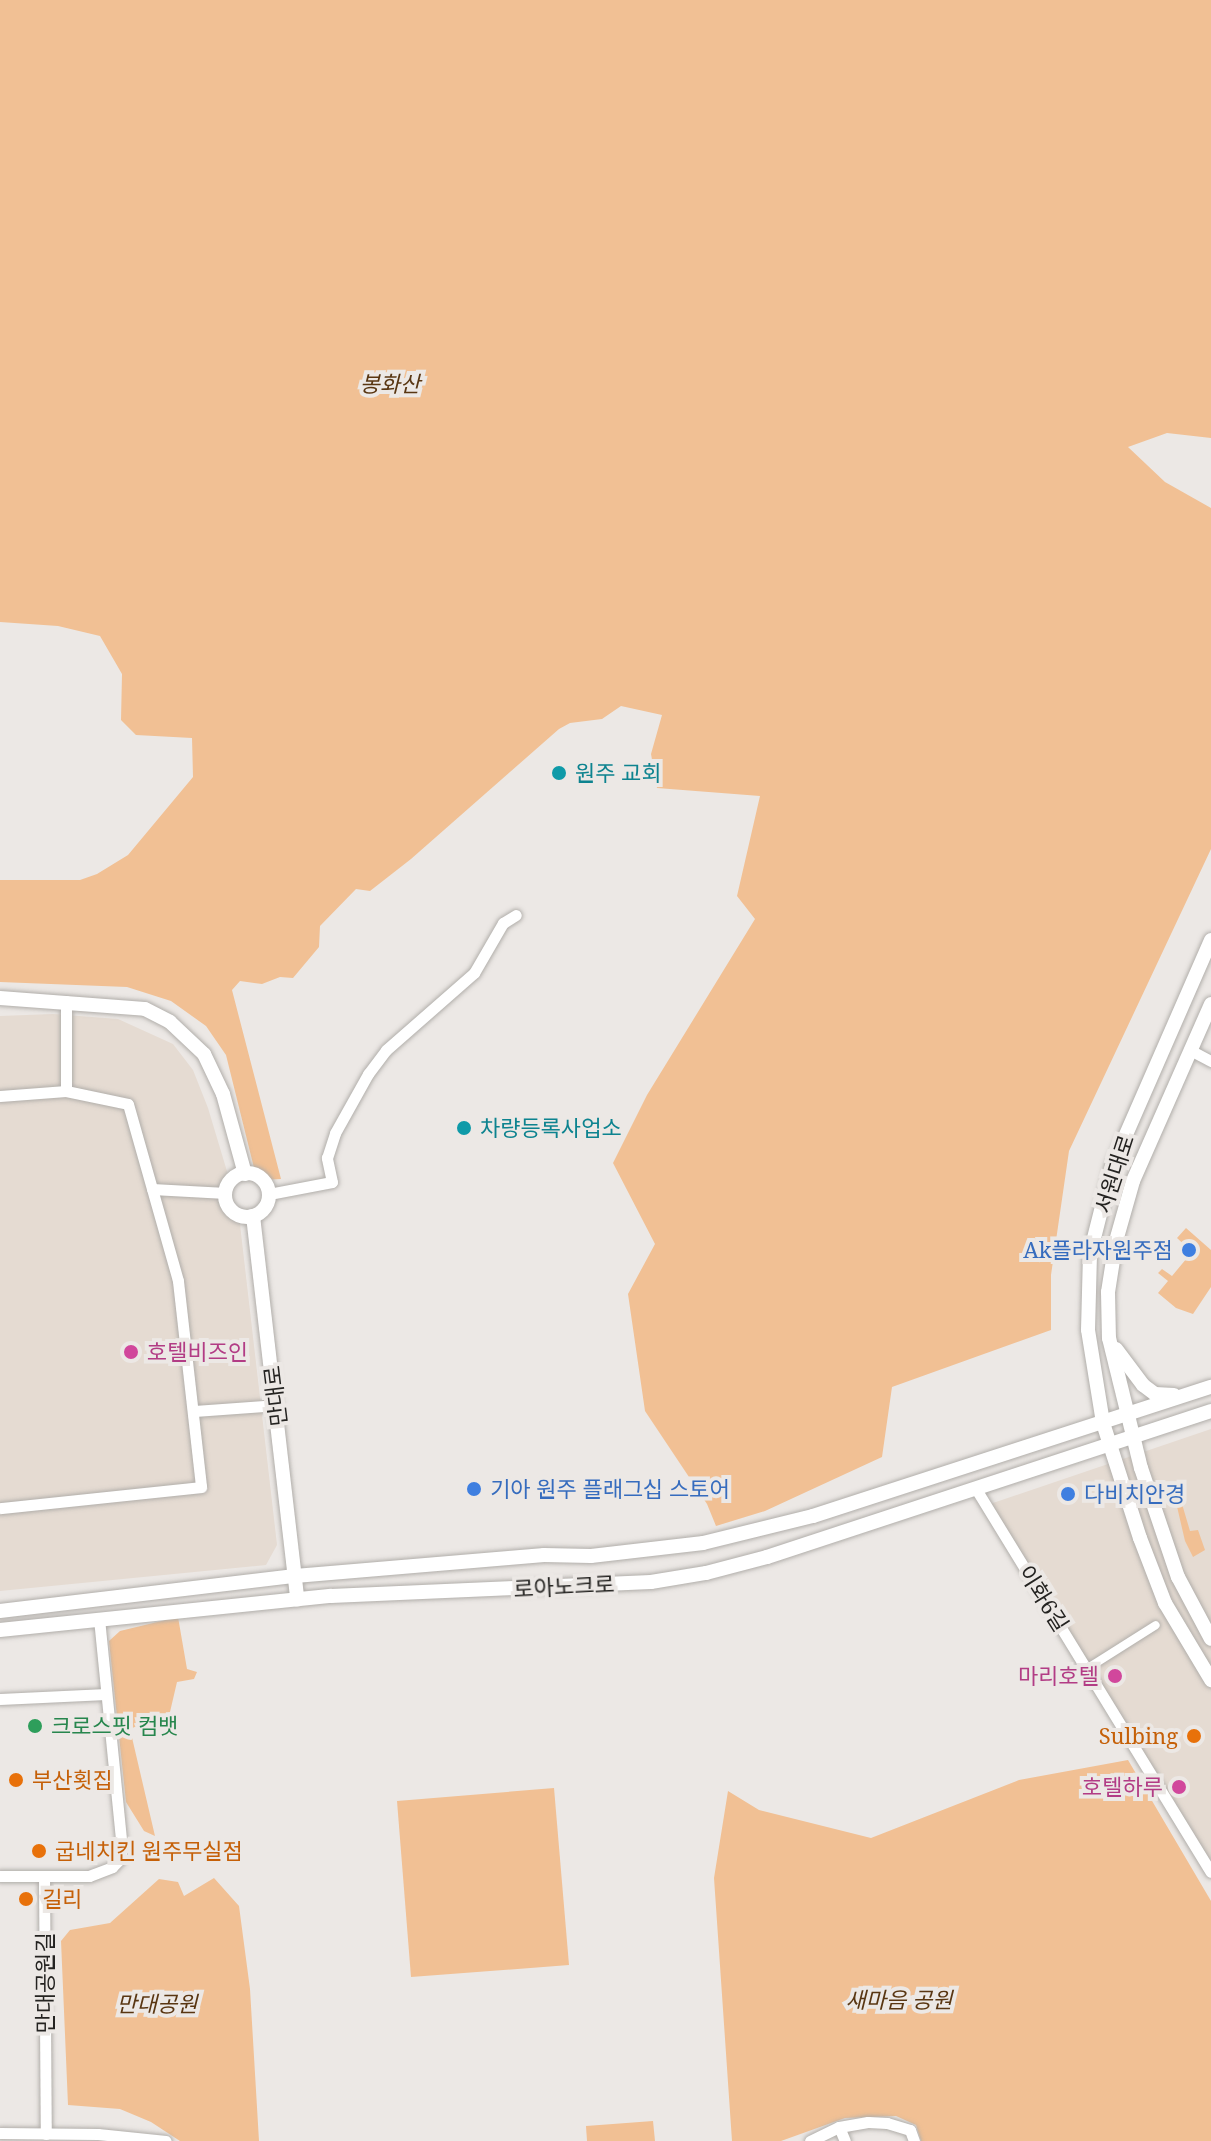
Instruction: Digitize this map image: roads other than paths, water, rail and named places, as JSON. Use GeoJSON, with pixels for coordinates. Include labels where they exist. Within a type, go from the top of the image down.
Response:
{"type":"FeatureCollection","features":[{"type":"Feature","properties":{"kind":"street"},"geometry":{"type":"LineString","coordinates":[[269,1194],[332,1182],[327,1158],[331,1145],[368,1074],[386,1050],[474,973],[503,923],[516,915]]}},
{"type":"Feature","properties":{"kind":"street","name":"서원대로"},"geometry":{"type":"LineString","coordinates":[[1110,1444],[1103,1423],[1088,1330],[1090,1254],[1112,1167],[1211,940]]}},
{"type":"Feature","properties":{"kind":"street"},"geometry":{"type":"LineString","coordinates":[[0,998],[145,1009],[190,1037],[204,1054],[223,1094],[245,1174]]}},
{"type":"Feature","properties":{"kind":"street"},"geometry":{"type":"LineString","coordinates":[[66,1001],[66,1091]]}},
{"type":"Feature","properties":{"kind":"street","name":"서원대로"},"geometry":{"type":"LineString","coordinates":[[1132,1436],[1109,1338],[1108,1292],[1116,1241],[1133,1181],[1211,1004]]}},
{"type":"Feature","properties":{"kind":"street"},"geometry":{"type":"LineString","coordinates":[[1190,1050],[1211,1061]]}},
{"type":"Feature","properties":{"kind":"street"},"geometry":{"type":"LineString","coordinates":[[0,1096],[66,1091],[128,1104],[178,1281],[201,1487],[0,1508]]}},
{"type":"Feature","properties":{"kind":"street"},"geometry":{"type":"LineString","coordinates":[[245,1174],[262,1179],[269,1194],[263,1211],[243,1217],[231,1210],[226,1193],[229,1183],[245,1174]]}},
{"type":"Feature","properties":{"kind":"street"},"geometry":{"type":"LineString","coordinates":[[152,1189],[226,1193]]}},
{"type":"Feature","properties":{"kind":"street","name":"만대로"},"geometry":{"type":"LineString","coordinates":[[253,1216],[297,1599]]}},
{"type":"Feature","properties":{"kind":"street"},"geometry":{"type":"LineString","coordinates":[[1109,1338],[1134,1378],[1155,1394],[1168,1397],[1206,1388]]}},
{"type":"Feature","properties":{"kind":"street","name":"로아노크로"},"geometry":{"type":"LineString","coordinates":[[0,1611],[295,1576],[544,1555],[650,1551],[703,1543],[813,1516],[1206,1388]]}},
{"type":"Feature","properties":{"kind":"street"},"geometry":{"type":"LineString","coordinates":[[193,1411],[276,1405]]}},
{"type":"Feature","properties":{"kind":"street","name":"로아노크로"},"geometry":{"type":"LineString","coordinates":[[0,1630],[297,1599],[651,1582],[706,1573],[823,1539],[1211,1411]]}},
{"type":"Feature","properties":{"kind":"street"},"geometry":{"type":"LineString","coordinates":[[1132,1436],[1178,1577],[1211,1639]]}},
{"type":"Feature","properties":{"kind":"street"},"geometry":{"type":"LineString","coordinates":[[1110,1444],[1165,1603],[1211,1680]]}},
{"type":"Feature","properties":{"kind":"street","name":"이화6길"},"geometry":{"type":"LineString","coordinates":[[976,1489],[1211,1872]]}},
{"type":"Feature","properties":{"kind":"street"},"geometry":{"type":"LineString","coordinates":[[813,1516],[823,1539]]}},
{"type":"Feature","properties":{"kind":"street"},"geometry":{"type":"LineString","coordinates":[[0,1876],[89,1876],[112,1867],[119,1860],[122,1849],[99,1619]]}},
{"type":"Feature","properties":{"kind":"street"},"geometry":{"type":"LineString","coordinates":[[1088,1668],[1156,1625]]}},
{"type":"Feature","properties":{"kind":"street"},"geometry":{"type":"LineString","coordinates":[[0,1699],[106,1694]]}},
{"type":"Feature","properties":{"kind":"street","name":"만대공원길"},"geometry":{"type":"LineString","coordinates":[[44,1876],[46,2134]]}},
{"type":"Feature","properties":{"kind":"street"},"geometry":{"type":"LineString","coordinates":[[810,2141],[839,2127],[868,2122],[912,2136]]}},
{"type":"Feature","properties":{"kind":"street"},"geometry":{"type":"LineString","coordinates":[[839,2127],[845,2141]]}},
{"type":"Feature","properties":{"kind":"street"},"geometry":{"type":"LineString","coordinates":[[0,2133],[98,2134],[166,2141]]}},
{"type":"Feature","properties":{"kind":"place","name":"원주 교회"},"geometry":{"type":"Point","coordinates":[559,773]}},
{"type":"Feature","properties":{"kind":"place","name":"차량등록사업소"},"geometry":{"type":"Point","coordinates":[464,1128]}},
{"type":"Feature","properties":{"kind":"place","name":"Ak플라자원주점"},"geometry":{"type":"Point","coordinates":[1189,1250]}},
{"type":"Feature","properties":{"kind":"place","name":"호텔비즈인"},"geometry":{"type":"Point","coordinates":[131,1352]}},
{"type":"Feature","properties":{"kind":"place","name":"기아 원주 플래그십 스토어"},"geometry":{"type":"Point","coordinates":[474,1489]}},
{"type":"Feature","properties":{"kind":"place","name":"다비치안경"},"geometry":{"type":"Point","coordinates":[1068,1494]}},
{"type":"Feature","properties":{"kind":"place","name":"마리호텔"},"geometry":{"type":"Point","coordinates":[1115,1676]}},
{"type":"Feature","properties":{"kind":"place","name":"크로스핏 컴뱃"},"geometry":{"type":"Point","coordinates":[35,1726]}},
{"type":"Feature","properties":{"kind":"place","name":"Sulbing"},"geometry":{"type":"Point","coordinates":[1194,1736]}},
{"type":"Feature","properties":{"kind":"place","name":"부산횟집"},"geometry":{"type":"Point","coordinates":[16,1780]}},
{"type":"Feature","properties":{"kind":"place","name":"호텔하루"},"geometry":{"type":"Point","coordinates":[1179,1787]}},
{"type":"Feature","properties":{"kind":"place","name":"굽네치킨 원주무실점"},"geometry":{"type":"Point","coordinates":[39,1851]}},
{"type":"Feature","properties":{"kind":"place","name":"길리"},"geometry":{"type":"Point","coordinates":[26,1899]}},
{"type":"Feature","properties":{"kind":"park label","name":"봉화산"},"geometry":{"type":"Point","coordinates":[390,384]}},
{"type":"Feature","properties":{"kind":"park label","name":"새마음 공원"},"geometry":{"type":"Point","coordinates":[899,2000]}},
{"type":"Feature","properties":{"kind":"park label","name":"만대공원"},"geometry":{"type":"Point","coordinates":[157,2004]}}]}
